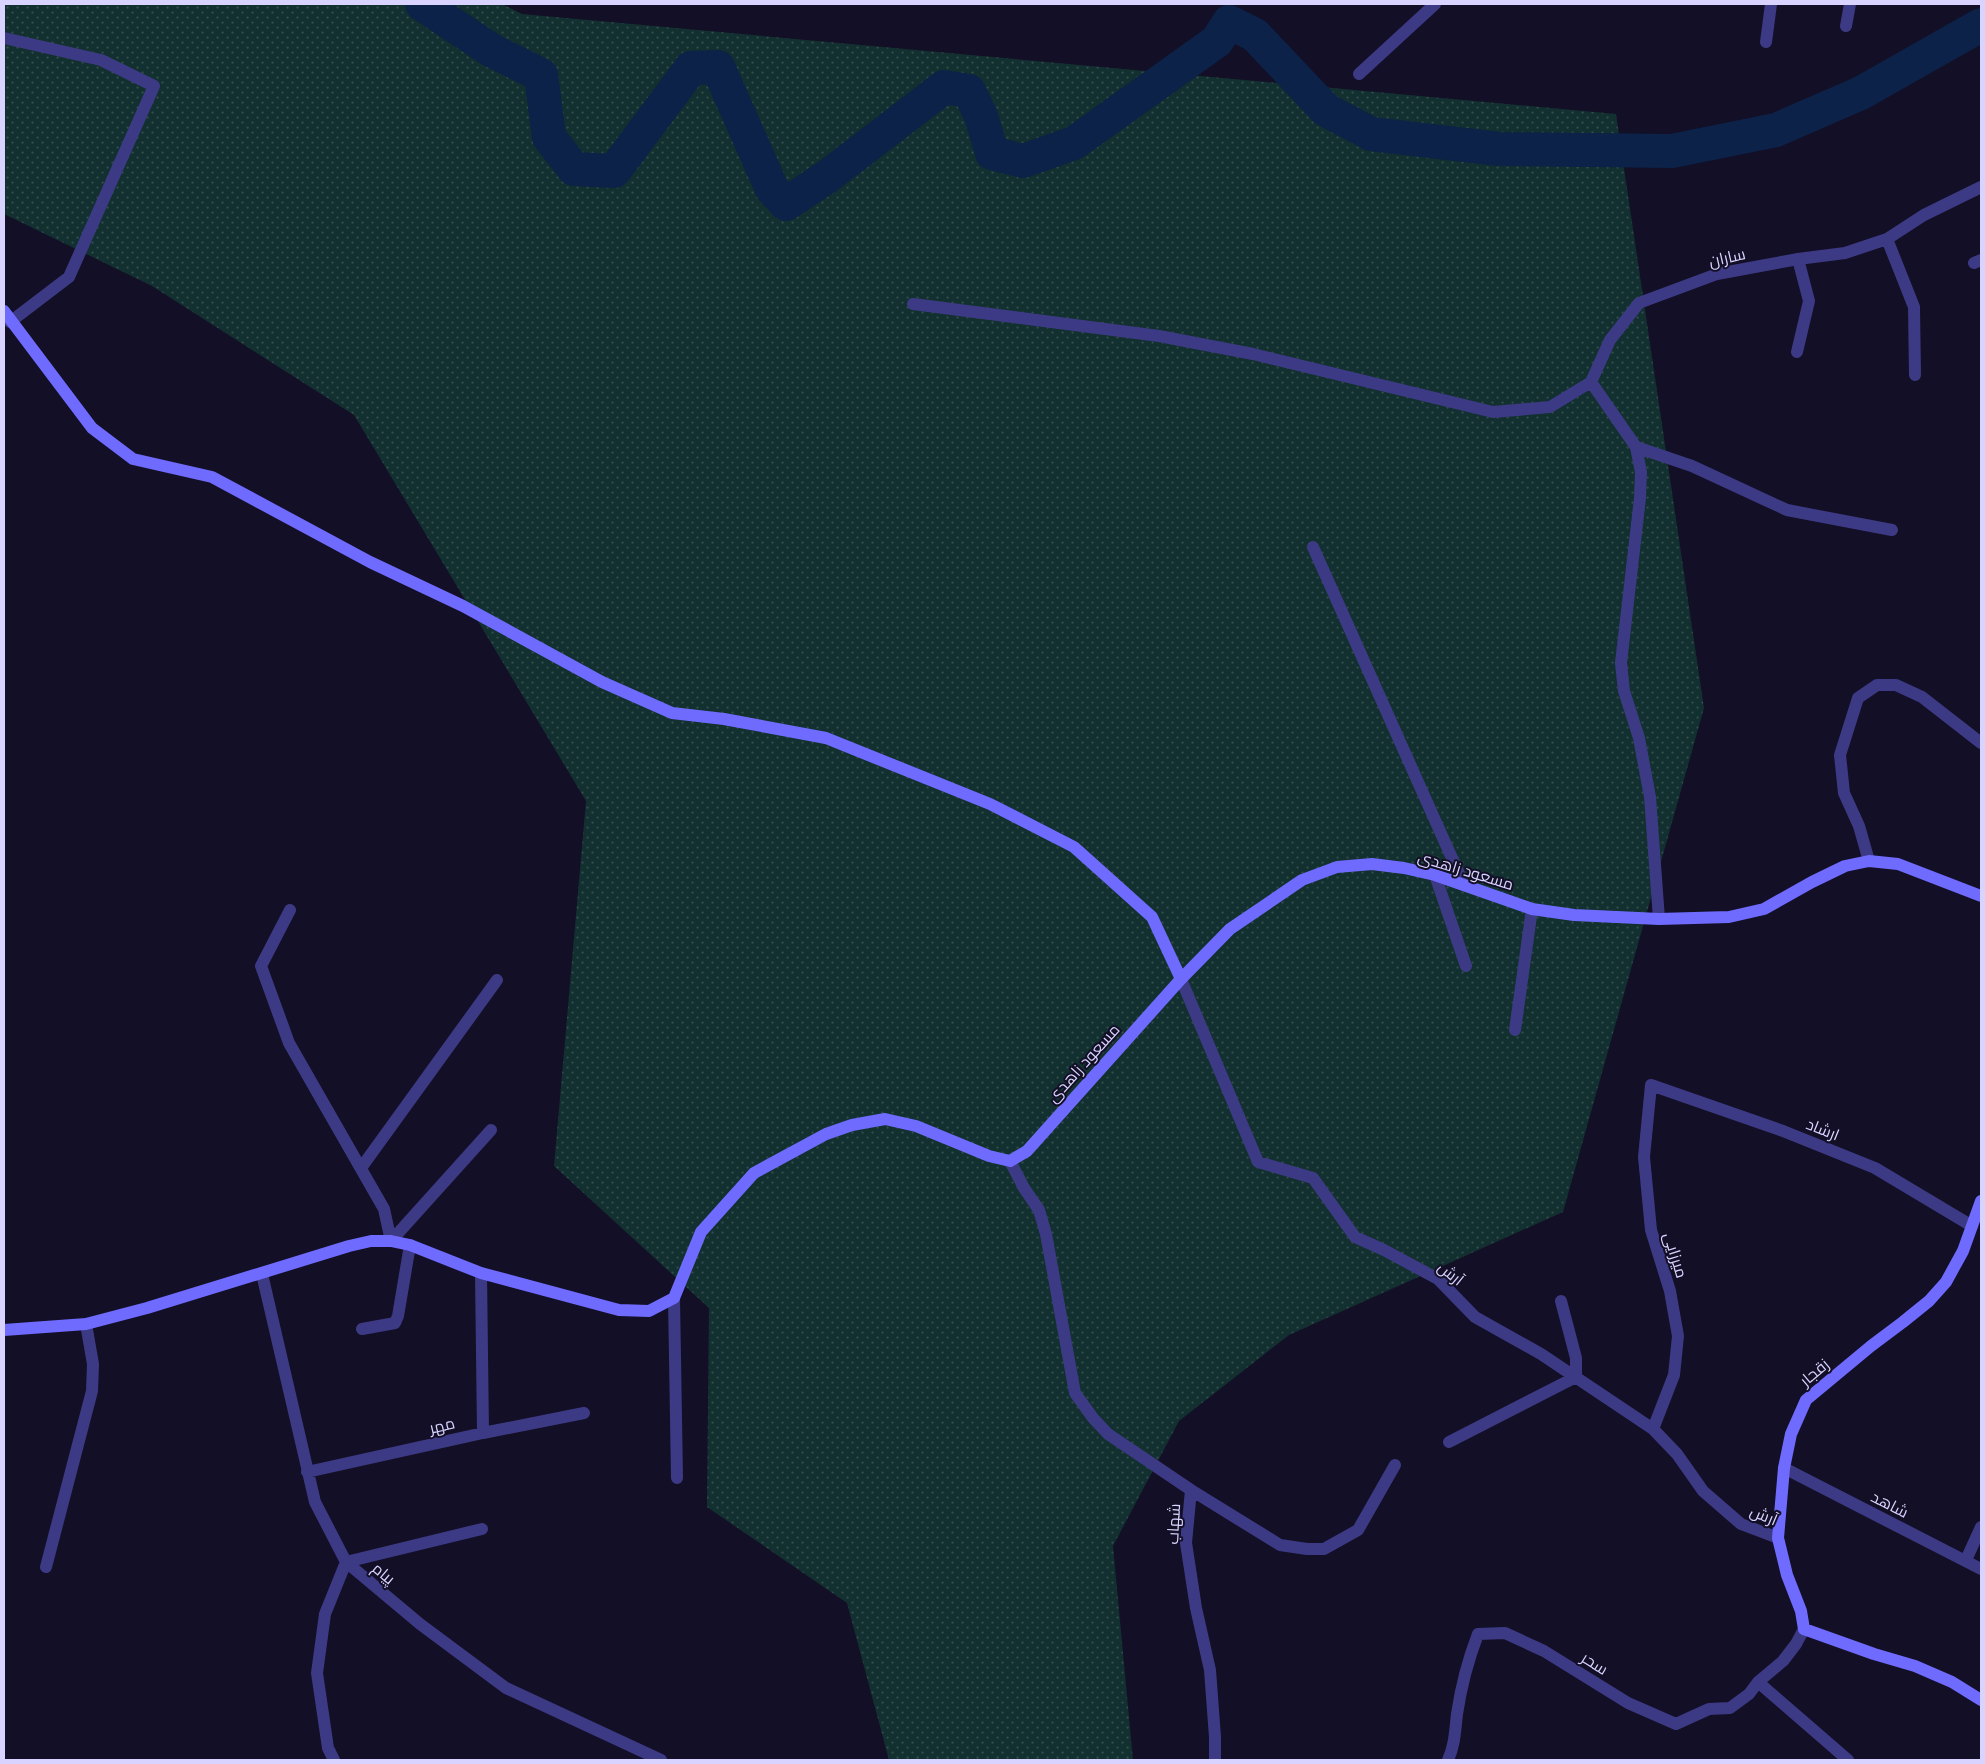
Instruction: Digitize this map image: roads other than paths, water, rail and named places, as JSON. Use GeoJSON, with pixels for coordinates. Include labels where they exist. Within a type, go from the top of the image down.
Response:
{"type":"FeatureCollection","features":[{"type":"Feature","properties":{"kind":"street"},"geometry":{"type":"LineString","coordinates":[[1359,74],[1435,4]]}},
{"type":"Feature","properties":{"kind":"street"},"geometry":{"type":"LineString","coordinates":[[1766,42],[1771,4]]}},
{"type":"Feature","properties":{"kind":"street"},"geometry":{"type":"LineString","coordinates":[[1846,26],[1850,4]]}},
{"type":"Feature","properties":{"kind":"street"},"geometry":{"type":"LineString","coordinates":[[4,38],[102,60],[154,86],[69,277],[7,316],[92,428],[134,459],[212,477],[370,562],[463,606],[602,682],[672,713],[724,719],[826,738],[990,804],[1074,847],[1152,917],[1181,979]]}},
{"type":"Feature","properties":{"kind":"street","name":"ساران"},"geometry":{"type":"LineString","coordinates":[[1591,382],[1610,340],[1639,303],[1717,274],[1845,253],[1887,239],[1924,215],[1981,187]]}},
{"type":"Feature","properties":{"kind":"street"},"geometry":{"type":"LineString","coordinates":[[1887,239],[1914,307],[1915,375]]}},
{"type":"Feature","properties":{"kind":"street"},"geometry":{"type":"LineString","coordinates":[[1797,352],[1809,301],[1798,260]]}},
{"type":"Feature","properties":{"kind":"street"},"geometry":{"type":"LineString","coordinates":[[914,304],[1159,336],[1253,354],[1494,412],[1550,407],[1591,382],[1636,447],[1641,472],[1640,498],[1621,663],[1624,691],[1639,738],[1650,797],[1660,919]]}},
{"type":"Feature","properties":{"kind":"street"},"geometry":{"type":"LineString","coordinates":[[1636,447],[1692,466],[1787,510],[1892,530]]}},
{"type":"Feature","properties":{"kind":"street"},"geometry":{"type":"LineString","coordinates":[[1313,547],[1464,885]]}},
{"type":"Feature","properties":{"kind":"street"},"geometry":{"type":"LineString","coordinates":[[1869,861],[1859,826],[1844,793],[1840,755],[1858,698],[1877,685],[1896,685],[1922,697],[1980,743]]}},
{"type":"Feature","properties":{"kind":"street","name":"مسعود زاهدی"},"geometry":{"type":"LineString","coordinates":[[1010,1161],[1027,1151],[1181,979],[1230,929],[1302,880],[1337,867],[1372,864],[1435,875],[1532,908],[1574,915],[1660,919],[1729,917],[1764,909],[1845,866],[1869,861],[1898,864],[1981,896]]}},
{"type":"Feature","properties":{"kind":"street"},"geometry":{"type":"LineString","coordinates":[[1435,875],[1466,966]]}},
{"type":"Feature","properties":{"kind":"street"},"geometry":{"type":"LineString","coordinates":[[1515,1030],[1532,908]]}},
{"type":"Feature","properties":{"kind":"street"},"geometry":{"type":"LineString","coordinates":[[290,910],[260,966],[288,1043],[384,1209],[391,1242]]}},
{"type":"Feature","properties":{"kind":"street","name":"آرش"},"geometry":{"type":"LineString","coordinates":[[1181,979],[1258,1162],[1313,1178],[1355,1237],[1438,1279],[1475,1317],[1541,1354],[1654,1429],[1677,1454],[1703,1491],[1741,1524],[1778,1538]]}},
{"type":"Feature","properties":{"kind":"street"},"geometry":{"type":"LineString","coordinates":[[361,1168],[496,980]]}},
{"type":"Feature","properties":{"kind":"street","name":"ارشاد"},"geometry":{"type":"LineString","coordinates":[[1651,1085],[1783,1130],[1875,1168],[1972,1226]]}},
{"type":"Feature","properties":{"kind":"street","name":"میرزایی"},"geometry":{"type":"LineString","coordinates":[[1651,1085],[1644,1157],[1651,1230],[1670,1291],[1678,1336],[1674,1375],[1654,1429]]}},
{"type":"Feature","properties":{"kind":"street"},"geometry":{"type":"LineString","coordinates":[[677,1478],[674,1298],[701,1232],[754,1173],[826,1134],[852,1125],[885,1119],[916,1126],[989,1156],[1010,1161],[1039,1210],[1046,1234],[1075,1393],[1093,1418],[1108,1434],[1191,1490]]}},
{"type":"Feature","properties":{"kind":"street"},"geometry":{"type":"LineString","coordinates":[[391,1242],[491,1130]]}},
{"type":"Feature","properties":{"kind":"street","name":"زقجار"},"geometry":{"type":"LineString","coordinates":[[1804,1628],[1801,1611],[1787,1575],[1778,1538],[1784,1468],[1791,1434],[1806,1400],[1870,1346],[1928,1301],[1946,1282],[1963,1251],[1981,1201]]}},
{"type":"Feature","properties":{"kind":"street"},"geometry":{"type":"LineString","coordinates":[[4,1330],[86,1324],[147,1308],[349,1246],[371,1241],[410,1245],[480,1273],[619,1310],[650,1310],[674,1298]]}},
{"type":"Feature","properties":{"kind":"street"},"geometry":{"type":"LineString","coordinates":[[362,1329],[395,1323],[398,1316],[410,1245]]}},
{"type":"Feature","properties":{"kind":"street"},"geometry":{"type":"LineString","coordinates":[[480,1273],[483,1433]]}},
{"type":"Feature","properties":{"kind":"street","name":"پیام"},"geometry":{"type":"LineString","coordinates":[[262,1274],[314,1502],[346,1562],[420,1624],[506,1688],[661,1760]]}},
{"type":"Feature","properties":{"kind":"street"},"geometry":{"type":"LineString","coordinates":[[1449,1442],[1576,1377],[1576,1358],[1561,1301]]}},
{"type":"Feature","properties":{"kind":"street"},"geometry":{"type":"LineString","coordinates":[[46,1567],[92,1391],[93,1364],[86,1324]]}},
{"type":"Feature","properties":{"kind":"street","name":"مهر"},"geometry":{"type":"LineString","coordinates":[[307,1472],[584,1413]]}},
{"type":"Feature","properties":{"kind":"street","name":"شهاب"},"geometry":{"type":"LineString","coordinates":[[1215,1760],[1210,1670],[1196,1608],[1186,1543],[1191,1490],[1280,1545],[1324,1550],[1358,1530],[1395,1465]]}},
{"type":"Feature","properties":{"kind":"street","name":"شاهد"},"geometry":{"type":"LineString","coordinates":[[1784,1468],[1981,1569]]}},
{"type":"Feature","properties":{"kind":"street"},"geometry":{"type":"LineString","coordinates":[[1966,1560],[1981,1527]]}},
{"type":"Feature","properties":{"kind":"street"},"geometry":{"type":"LineString","coordinates":[[334,1760],[328,1748],[317,1673],[325,1614],[346,1562],[482,1529]]}},
{"type":"Feature","properties":{"kind":"street"},"geometry":{"type":"LineString","coordinates":[[1804,1628],[1874,1654],[1915,1666],[1952,1682],[1981,1700]]}},
{"type":"Feature","properties":{"kind":"street","name":"سحر"},"geometry":{"type":"LineString","coordinates":[[1448,1760],[1454,1747],[1457,1714],[1469,1656],[1478,1634],[1504,1633],[1544,1651],[1628,1703],[1676,1724],[1709,1709],[1730,1708],[1749,1694],[1758,1682],[1783,1661],[1796,1644],[1804,1628]]}},
{"type":"Feature","properties":{"kind":"street"},"geometry":{"type":"LineString","coordinates":[[1758,1682],[1848,1760]]}},
{"type":"Feature","properties":{"kind":"waterway"},"geometry":{"type":"LineString","coordinates":[[422,4],[491,50],[541,75],[549,137],[574,169],[614,171],[691,68],[718,67],[772,189],[786,204],[828,176],[944,87],[969,91],[981,116],[992,153],[1023,161],[1074,143],[1217,41],[1229,22],[1255,35],[1326,110],[1371,134],[1499,149],[1672,151],[1776,130],[1861,93],[1981,25]]}}]}
